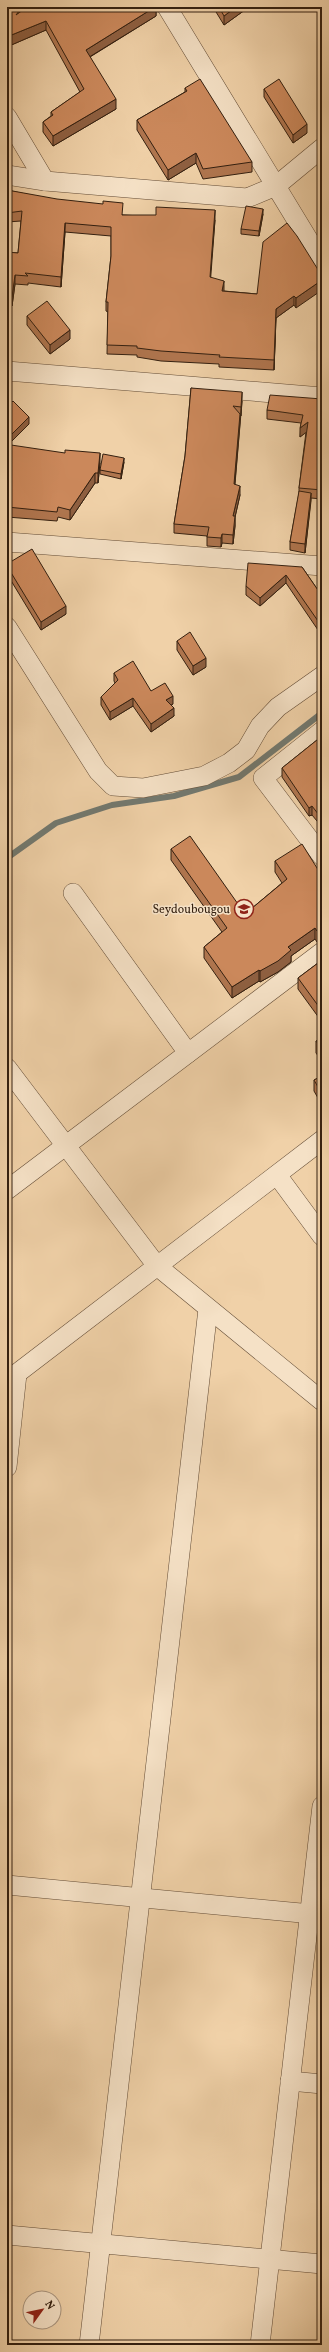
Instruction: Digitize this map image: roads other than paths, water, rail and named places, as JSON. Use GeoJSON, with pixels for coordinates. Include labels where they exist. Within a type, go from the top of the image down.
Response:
{"type":"FeatureCollection","features":[{"type":"Feature","properties":{"kind":"street"},"geometry":{"type":"LineString","coordinates":[[167,7],[322,262]]}},
{"type":"Feature","properties":{"kind":"street"},"geometry":{"type":"LineString","coordinates":[[7,117],[45,181]]}},
{"type":"Feature","properties":{"kind":"street"},"geometry":{"type":"LineString","coordinates":[[7,175],[45,181],[247,198],[276,186],[322,148]]}},
{"type":"Feature","properties":{"kind":"street"},"geometry":{"type":"LineString","coordinates":[[7,371],[322,397]]}},
{"type":"Feature","properties":{"kind":"street"},"geometry":{"type":"LineString","coordinates":[[7,542],[322,566]]}},
{"type":"Feature","properties":{"kind":"street"},"geometry":{"type":"LineString","coordinates":[[7,627],[98,771],[113,786],[143,788],[151,787],[204,776],[229,763],[246,750],[260,726],[278,707],[322,676]]}},
{"type":"Feature","properties":{"kind":"street"},"geometry":{"type":"LineString","coordinates":[[322,730],[263,778],[322,856]]}},
{"type":"Feature","properties":{"kind":"street"},"geometry":{"type":"LineString","coordinates":[[73,893],[188,1053]]}},
{"type":"Feature","properties":{"kind":"street"},"geometry":{"type":"LineString","coordinates":[[7,1190],[322,952]]}},
{"type":"Feature","properties":{"kind":"street"},"geometry":{"type":"LineString","coordinates":[[7,1068],[157,1266],[322,1401]]}},
{"type":"Feature","properties":{"kind":"street"},"geometry":{"type":"LineString","coordinates":[[7,1467],[12,1377],[322,1140]]}},
{"type":"Feature","properties":{"kind":"street"},"geometry":{"type":"LineString","coordinates":[[277,1175],[322,1236]]}},
{"type":"Feature","properties":{"kind":"street"},"geometry":{"type":"LineString","coordinates":[[89,2345],[208,1309]]}},
{"type":"Feature","properties":{"kind":"street"},"geometry":{"type":"LineString","coordinates":[[260,2345],[290,2081],[316,1914],[322,1806]]}},
{"type":"Feature","properties":{"kind":"street"},"geometry":{"type":"LineString","coordinates":[[7,1884],[141,1899],[316,1914]]}},
{"type":"Feature","properties":{"kind":"street"},"geometry":{"type":"LineString","coordinates":[[290,2081],[322,2084]]}},
{"type":"Feature","properties":{"kind":"street"},"geometry":{"type":"LineString","coordinates":[[7,2235],[322,2264]]}},
{"type":"Feature","properties":{"kind":"waterway"},"geometry":{"type":"LineString","coordinates":[[7,858],[56,823],[112,805],[174,796],[239,777],[322,713]]}},
{"type":"Feature","properties":{"kind":"place","name":"Seydoubougou"},"geometry":{"type":"Point","coordinates":[244,909]}}]}
